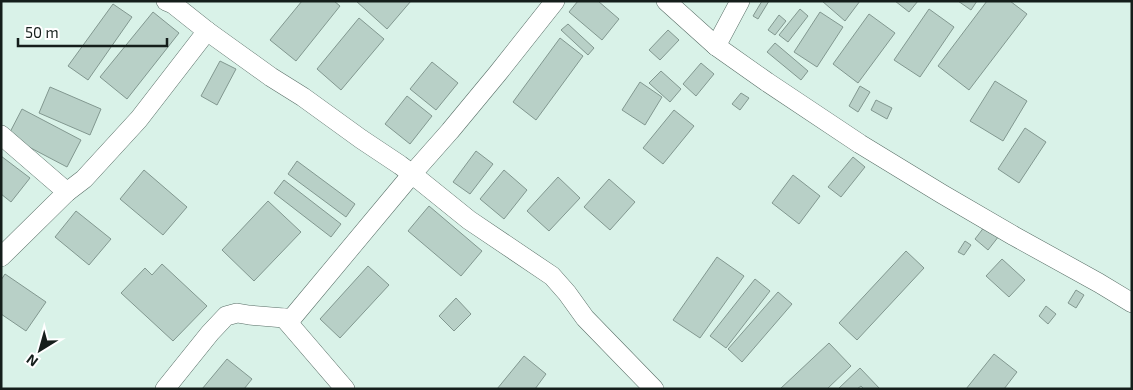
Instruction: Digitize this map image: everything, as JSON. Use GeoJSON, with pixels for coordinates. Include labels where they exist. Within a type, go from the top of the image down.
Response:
{"type":"FeatureCollection","features":[{"type":"Feature","properties":{"kind":"street"},"geometry":{"type":"LineString","coordinates":[[166,1],[173,4],[270,77],[303,97],[400,165],[469,220],[552,276],[585,318],[654,389]]}},
{"type":"Feature","properties":{"kind":"street"},"geometry":{"type":"LineString","coordinates":[[165,389],[226,316],[237,313],[292,318],[498,73],[555,1]]}},
{"type":"Feature","properties":{"kind":"street"},"geometry":{"type":"LineString","coordinates":[[666,1],[716,46],[860,144],[1014,236],[1099,282],[1132,303]]}},
{"type":"Feature","properties":{"kind":"street"},"geometry":{"type":"LineString","coordinates":[[716,46],[740,1]]}},
{"type":"Feature","properties":{"kind":"street"},"geometry":{"type":"LineString","coordinates":[[1,257],[67,192],[84,179],[139,118],[207,31]]}},
{"type":"Feature","properties":{"kind":"street"},"geometry":{"type":"LineString","coordinates":[[1,135],[67,192]]}},
{"type":"Feature","properties":{"kind":"street"},"geometry":{"type":"LineString","coordinates":[[284,318],[345,389]]}},
{"type":"Feature","properties":{"kind":"building"},"geometry":{"type":"Polygon","coordinates":[[[302,1],[334,1],[340,6],[296,61],[270,40],[302,1]]]}},
{"type":"Feature","properties":{"kind":"building"},"geometry":{"type":"Polygon","coordinates":[[[356,1],[411,1],[387,29],[356,1]]]}},
{"type":"Feature","properties":{"kind":"building"},"geometry":{"type":"Polygon","coordinates":[[[578,1],[598,1],[619,19],[602,40],[569,12],[578,1]]]}},
{"type":"Feature","properties":{"kind":"building"},"geometry":{"type":"Polygon","coordinates":[[[762,1],[769,1],[758,19],[753,16],[762,1]]]}},
{"type":"Feature","properties":{"kind":"building"},"geometry":{"type":"Polygon","coordinates":[[[822,1],[860,1],[845,21],[822,1]]]}},
{"type":"Feature","properties":{"kind":"building"},"geometry":{"type":"Polygon","coordinates":[[[895,1],[918,1],[909,12],[895,1]]]}},
{"type":"Feature","properties":{"kind":"building"},"geometry":{"type":"Polygon","coordinates":[[[958,1],[977,1],[971,10],[958,1]]]}},
{"type":"Feature","properties":{"kind":"building"},"geometry":{"type":"Polygon","coordinates":[[[987,1],[1010,1],[1027,14],[969,90],[938,66],[987,1]]]}},
{"type":"Feature","properties":{"kind":"building"},"geometry":{"type":"Polygon","coordinates":[[[113,4],[132,17],[88,80],[68,66],[113,4]]]}},
{"type":"Feature","properties":{"kind":"building"},"geometry":{"type":"Polygon","coordinates":[[[800,9],[808,16],[788,42],[779,35],[800,9]]]}},
{"type":"Feature","properties":{"kind":"building"},"geometry":{"type":"Polygon","coordinates":[[[929,9],[954,27],[920,77],[894,60],[929,9]]]}},
{"type":"Feature","properties":{"kind":"building"},"geometry":{"type":"Polygon","coordinates":[[[153,12],[179,33],[127,99],[100,77],[153,12]]]}},
{"type":"Feature","properties":{"kind":"building"},"geometry":{"type":"Polygon","coordinates":[[[820,12],[843,27],[817,67],[794,52],[820,12]]]}},
{"type":"Feature","properties":{"kind":"building"},"geometry":{"type":"Polygon","coordinates":[[[869,14],[895,33],[858,83],[833,64],[869,14]]]}},
{"type":"Feature","properties":{"kind":"building"},"geometry":{"type":"Polygon","coordinates":[[[779,15],[786,21],[775,35],[768,30],[779,15]]]}},
{"type":"Feature","properties":{"kind":"building"},"geometry":{"type":"Polygon","coordinates":[[[359,18],[384,39],[341,90],[317,69],[359,18]]]}},
{"type":"Feature","properties":{"kind":"building"},"geometry":{"type":"Polygon","coordinates":[[[568,24],[594,48],[588,55],[561,30],[568,24]]]}},
{"type":"Feature","properties":{"kind":"building"},"geometry":{"type":"Polygon","coordinates":[[[668,30],[679,40],[660,60],[649,50],[668,30]]]}},
{"type":"Feature","properties":{"kind":"building"},"geometry":{"type":"Polygon","coordinates":[[[560,38],[583,56],[536,120],[513,102],[560,38]]]}},
{"type":"Feature","properties":{"kind":"building"},"geometry":{"type":"Polygon","coordinates":[[[775,43],[808,71],[801,80],[767,52],[775,43]]]}},
{"type":"Feature","properties":{"kind":"building"},"geometry":{"type":"Polygon","coordinates":[[[220,61],[236,69],[217,105],[201,96],[220,61]]]}},
{"type":"Feature","properties":{"kind":"building"},"geometry":{"type":"Polygon","coordinates":[[[432,62],[458,83],[436,110],[410,89],[432,62]]]}},
{"type":"Feature","properties":{"kind":"building"},"geometry":{"type":"Polygon","coordinates":[[[701,63],[714,74],[696,96],[683,84],[701,63]]]}},
{"type":"Feature","properties":{"kind":"building"},"geometry":{"type":"Polygon","coordinates":[[[661,71],[681,89],[670,102],[649,83],[661,71]]]}},
{"type":"Feature","properties":{"kind":"building"},"geometry":{"type":"Polygon","coordinates":[[[995,81],[1027,101],[1003,141],[970,121],[995,81]]]}},
{"type":"Feature","properties":{"kind":"building"},"geometry":{"type":"Polygon","coordinates":[[[640,82],[662,97],[645,125],[622,110],[640,82]]]}},
{"type":"Feature","properties":{"kind":"building"},"geometry":{"type":"Polygon","coordinates":[[[860,86],[870,92],[858,112],[849,106],[860,86]]]}},
{"type":"Feature","properties":{"kind":"building"},"geometry":{"type":"Polygon","coordinates":[[[50,87],[101,109],[90,135],[39,113],[50,87]]]}},
{"type":"Feature","properties":{"kind":"building"},"geometry":{"type":"Polygon","coordinates":[[[741,93],[749,98],[740,110],[732,104],[741,93]]]}},
{"type":"Feature","properties":{"kind":"building"},"geometry":{"type":"Polygon","coordinates":[[[407,96],[432,116],[410,144],[385,124],[407,96]]]}},
{"type":"Feature","properties":{"kind":"building"},"geometry":{"type":"Polygon","coordinates":[[[876,100],[892,108],[887,119],[871,110],[876,100]]]}},
{"type":"Feature","properties":{"kind":"building"},"geometry":{"type":"Polygon","coordinates":[[[22,109],[81,140],[67,167],[8,136],[22,109]]]}},
{"type":"Feature","properties":{"kind":"building"},"geometry":{"type":"Polygon","coordinates":[[[674,110],[694,126],[663,164],[643,148],[674,110]]]}},
{"type":"Feature","properties":{"kind":"building"},"geometry":{"type":"Polygon","coordinates":[[[1025,128],[1046,142],[1019,183],[998,169],[1025,128]]]}},
{"type":"Feature","properties":{"kind":"building"},"geometry":{"type":"Polygon","coordinates":[[[476,151],[493,164],[470,194],[453,182],[476,151]]]}},
{"type":"Feature","properties":{"kind":"building"},"geometry":{"type":"Polygon","coordinates":[[[1,156],[30,178],[11,202],[1,194],[1,156]]]}},
{"type":"Feature","properties":{"kind":"building"},"geometry":{"type":"Polygon","coordinates":[[[853,157],[865,167],[841,197],[828,187],[853,157]]]}},
{"type":"Feature","properties":{"kind":"building"},"geometry":{"type":"Polygon","coordinates":[[[297,161],[355,204],[346,217],[288,174],[297,161]]]}},
{"type":"Feature","properties":{"kind":"building"},"geometry":{"type":"Polygon","coordinates":[[[144,170],[187,207],[163,235],[120,199],[144,170]]]}},
{"type":"Feature","properties":{"kind":"building"},"geometry":{"type":"Polygon","coordinates":[[[504,170],[527,190],[504,219],[480,199],[504,170]]]}},
{"type":"Feature","properties":{"kind":"building"},"geometry":{"type":"Polygon","coordinates":[[[793,175],[820,196],[799,224],[772,203],[793,175]]]}},
{"type":"Feature","properties":{"kind":"building"},"geometry":{"type":"Polygon","coordinates":[[[558,177],[580,198],[549,231],[527,211],[558,177]]]}},
{"type":"Feature","properties":{"kind":"building"},"geometry":{"type":"Polygon","coordinates":[[[609,179],[635,202],[610,230],[584,207],[609,179]]]}},
{"type":"Feature","properties":{"kind":"building"},"geometry":{"type":"Polygon","coordinates":[[[284,180],[341,224],[331,237],[274,193],[284,180]]]}},
{"type":"Feature","properties":{"kind":"building"},"geometry":{"type":"Polygon","coordinates":[[[268,201],[301,232],[254,281],[222,250],[268,201]]]}},
{"type":"Feature","properties":{"kind":"building"},"geometry":{"type":"Polygon","coordinates":[[[429,206],[482,251],[461,276],[408,231],[429,206]]]}},
{"type":"Feature","properties":{"kind":"building"},"geometry":{"type":"Polygon","coordinates":[[[76,211],[111,239],[89,265],[55,237],[76,211]]]}},
{"type":"Feature","properties":{"kind":"building"},"geometry":{"type":"Polygon","coordinates":[[[985,226],[999,236],[988,250],[975,239],[985,226]]]}},
{"type":"Feature","properties":{"kind":"building"},"geometry":{"type":"Polygon","coordinates":[[[965,241],[971,245],[964,255],[958,252],[965,241]]]}},
{"type":"Feature","properties":{"kind":"building"},"geometry":{"type":"Polygon","coordinates":[[[906,251],[924,268],[857,340],[839,323],[906,251]]]}},
{"type":"Feature","properties":{"kind":"building"},"geometry":{"type":"Polygon","coordinates":[[[717,257],[744,276],[700,338],[673,320],[717,257]]]}},
{"type":"Feature","properties":{"kind":"building"},"geometry":{"type":"Polygon","coordinates":[[[1002,259],[1025,280],[1009,297],[986,276],[1002,259]]]}},
{"type":"Feature","properties":{"kind":"building"},"geometry":{"type":"Polygon","coordinates":[[[162,264],[207,306],[173,341],[121,293],[145,268],[152,275],[162,264]]]}},
{"type":"Feature","properties":{"kind":"building"},"geometry":{"type":"Polygon","coordinates":[[[368,266],[389,285],[340,338],[320,319],[368,266]]]}},
{"type":"Feature","properties":{"kind":"building"},"geometry":{"type":"Polygon","coordinates":[[[5,274],[46,302],[26,331],[1,314],[1,280],[5,274]]]}},
{"type":"Feature","properties":{"kind":"building"},"geometry":{"type":"Polygon","coordinates":[[[755,279],[770,291],[726,348],[710,336],[755,279]]]}},
{"type":"Feature","properties":{"kind":"building"},"geometry":{"type":"Polygon","coordinates":[[[1076,290],[1084,295],[1076,308],[1068,303],[1076,290]]]}},
{"type":"Feature","properties":{"kind":"building"},"geometry":{"type":"Polygon","coordinates":[[[778,292],[792,304],[742,362],[728,349],[778,292]]]}},
{"type":"Feature","properties":{"kind":"building"},"geometry":{"type":"Polygon","coordinates":[[[456,298],[471,314],[454,331],[439,316],[456,298]]]}},
{"type":"Feature","properties":{"kind":"building"},"geometry":{"type":"Polygon","coordinates":[[[1046,306],[1056,314],[1048,324],[1039,316],[1046,306]]]}},
{"type":"Feature","properties":{"kind":"building"},"geometry":{"type":"Polygon","coordinates":[[[829,343],[851,366],[827,389],[780,389],[829,343]]]}},
{"type":"Feature","properties":{"kind":"building"},"geometry":{"type":"Polygon","coordinates":[[[994,354],[1017,372],[1004,389],[966,389],[994,354]]]}},
{"type":"Feature","properties":{"kind":"building"},"geometry":{"type":"Polygon","coordinates":[[[524,356],[546,374],[535,389],[497,389],[524,356]]]}},
{"type":"Feature","properties":{"kind":"building"},"geometry":{"type":"Polygon","coordinates":[[[227,359],[252,379],[244,389],[202,389],[227,359]]]}},
{"type":"Feature","properties":{"kind":"building"},"geometry":{"type":"Polygon","coordinates":[[[860,368],[880,389],[864,389],[861,386],[857,389],[838,389],[860,368]]]}}]}
